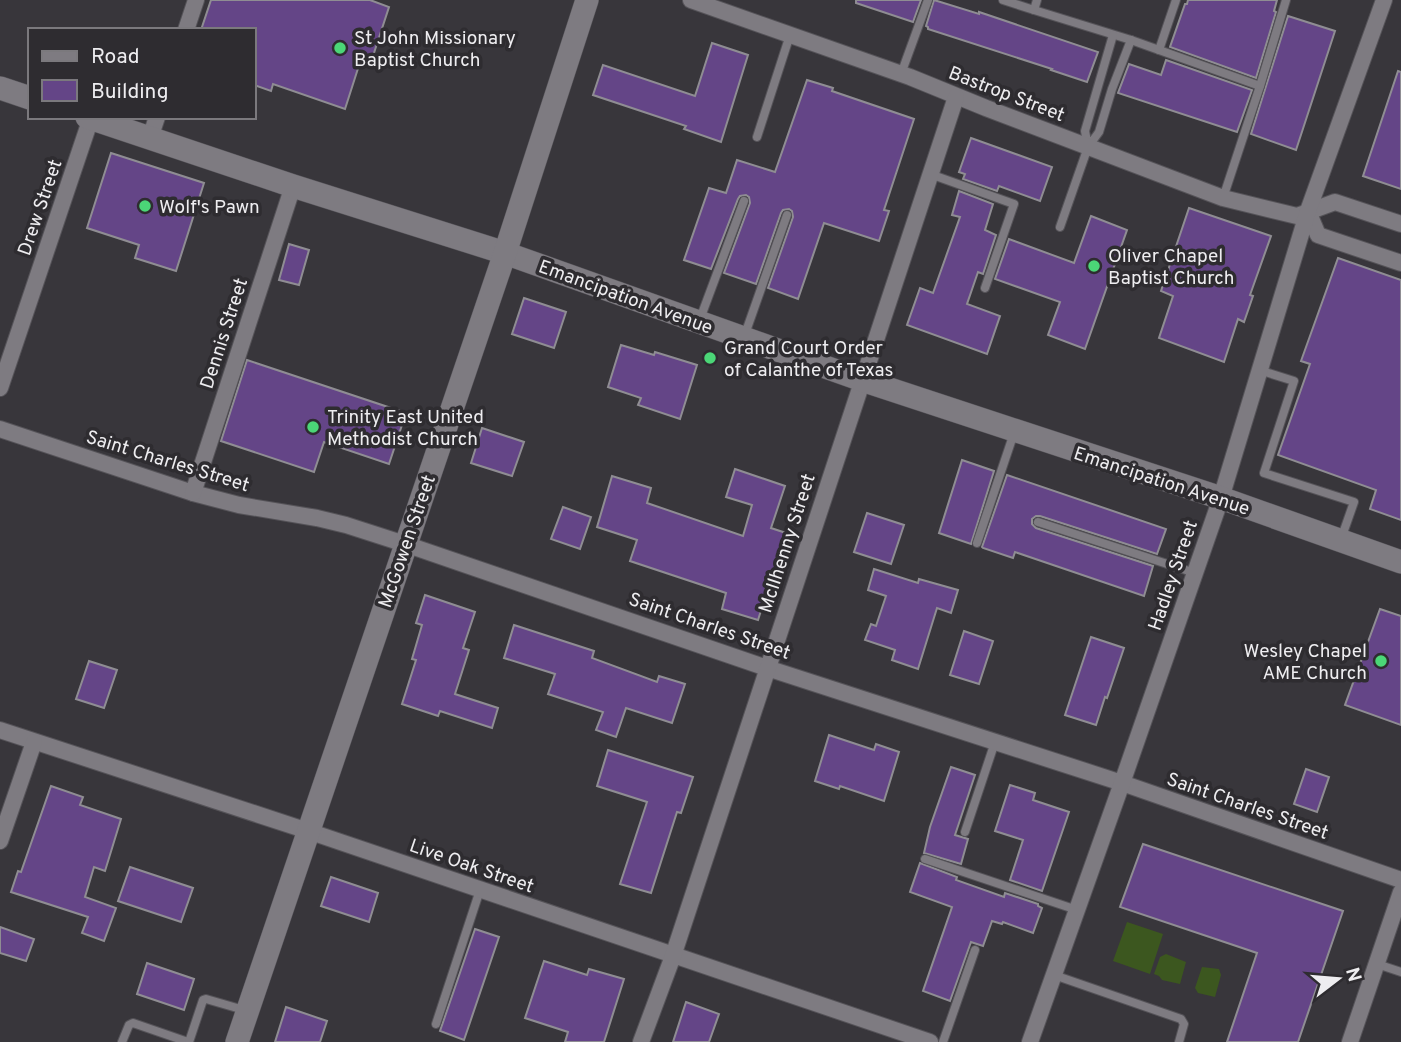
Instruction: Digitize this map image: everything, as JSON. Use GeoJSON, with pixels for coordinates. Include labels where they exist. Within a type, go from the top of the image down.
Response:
{"type":"FeatureCollection","features":[{"type":"Feature","properties":{"kind":"main road","name":"McGowen Street"},"geometry":{"type":"LineString","coordinates":[[237,1042],[505,253],[587,0]]}},
{"type":"Feature","properties":{"kind":"main road"},"geometry":{"type":"LineString","coordinates":[[0,88],[28,97]]}},
{"type":"Feature","properties":{"kind":"main road","name":"Emancipation Avenue"},"geometry":{"type":"LineString","coordinates":[[96,119],[153,127],[293,186],[505,253],[862,380],[1401,562]]}},
{"type":"Feature","properties":{"kind":"street"},"geometry":{"type":"LineString","coordinates":[[187,28],[196,0]]}},
{"type":"Feature","properties":{"kind":"street","name":"Bastrop Street"},"geometry":{"type":"LineString","coordinates":[[691,0],[901,74],[1223,198],[1297,216],[1335,202],[1401,224]]}},
{"type":"Feature","properties":{"kind":"street","name":"Hadley Street"},"geometry":{"type":"LineString","coordinates":[[1030,1042],[1195,573],[1308,211],[1384,0]]}},
{"type":"Feature","properties":{"kind":"street","name":"McIlhenny Street"},"geometry":{"type":"LineString","coordinates":[[641,1042],[673,956],[956,97]]}},
{"type":"Feature","properties":{"kind":"street","name":"Drew Street"},"geometry":{"type":"LineString","coordinates":[[0,388],[89,119]]}},
{"type":"Feature","properties":{"kind":"street","name":"Dennis Street"},"geometry":{"type":"LineString","coordinates":[[193,493],[293,186]]}},
{"type":"Feature","properties":{"kind":"street"},"geometry":{"type":"LineString","coordinates":[[1308,211],[1318,235],[1401,262]]}},
{"type":"Feature","properties":{"kind":"street","name":"Saint Charles Street"},"geometry":{"type":"LineString","coordinates":[[0,429],[193,493],[239,505],[346,525],[767,668],[1122,783],[1401,880]]}},
{"type":"Feature","properties":{"kind":"street","name":"Live Oak Street"},"geometry":{"type":"LineString","coordinates":[[0,730],[308,831],[930,1042]]}},
{"type":"Feature","properties":{"kind":"street"},"geometry":{"type":"LineString","coordinates":[[0,841],[34,741]]}},
{"type":"Feature","properties":{"kind":"street"},"geometry":{"type":"LineString","coordinates":[[1350,1042],[1401,892]]}},
{"type":"Feature","properties":{"kind":"lane"},"geometry":{"type":"LineString","coordinates":[[901,74],[928,0]]}},
{"type":"Feature","properties":{"kind":"lane"},"geometry":{"type":"LineString","coordinates":[[1003,0],[1130,40],[1260,86]]}},
{"type":"Feature","properties":{"kind":"lane"},"geometry":{"type":"LineString","coordinates":[[1034,10],[1037,0]]}},
{"type":"Feature","properties":{"kind":"lane"},"geometry":{"type":"LineString","coordinates":[[1159,50],[1176,0]]}},
{"type":"Feature","properties":{"kind":"lane"},"geometry":{"type":"LineString","coordinates":[[1223,198],[1286,0]]}},
{"type":"Feature","properties":{"kind":"lane"},"geometry":{"type":"LineString","coordinates":[[757,136],[790,35]]}},
{"type":"Feature","properties":{"kind":"lane"},"geometry":{"type":"LineString","coordinates":[[1088,147],[1085,131],[1113,35]]}},
{"type":"Feature","properties":{"kind":"lane"},"geometry":{"type":"LineString","coordinates":[[1060,228],[1088,147],[1099,132],[1130,40]]}},
{"type":"Feature","properties":{"kind":"lane"},"geometry":{"type":"LineString","coordinates":[[930,174],[1014,204],[985,288]]}},
{"type":"Feature","properties":{"kind":"lane"},"geometry":{"type":"LineString","coordinates":[[699,322],[744,201]]}},
{"type":"Feature","properties":{"kind":"lane"},"geometry":{"type":"LineString","coordinates":[[744,338],[787,215]]}},
{"type":"Feature","properties":{"kind":"lane"},"geometry":{"type":"LineString","coordinates":[[1259,370],[1294,382],[1264,472],[1354,502],[1341,541]]}},
{"type":"Feature","properties":{"kind":"lane"},"geometry":{"type":"LineString","coordinates":[[977,543],[1014,430]]}},
{"type":"Feature","properties":{"kind":"lane"},"geometry":{"type":"LineString","coordinates":[[1038,522],[1195,573]]}},
{"type":"Feature","properties":{"kind":"lane"},"geometry":{"type":"LineString","coordinates":[[965,832],[995,742]]}},
{"type":"Feature","properties":{"kind":"lane"},"geometry":{"type":"LineString","coordinates":[[925,859],[1077,910]]}},
{"type":"Feature","properties":{"kind":"lane"},"geometry":{"type":"LineString","coordinates":[[436,1024],[480,890]]}},
{"type":"Feature","properties":{"kind":"lane"},"geometry":{"type":"LineString","coordinates":[[943,1042],[975,950]]}},
{"type":"Feature","properties":{"kind":"lane"},"geometry":{"type":"LineString","coordinates":[[1377,964],[1401,972]]}},
{"type":"Feature","properties":{"kind":"lane"},"geometry":{"type":"LineString","coordinates":[[1054,975],[1181,1019],[1184,1024],[1179,1042]]}},
{"type":"Feature","properties":{"kind":"lane"},"geometry":{"type":"LineString","coordinates":[[122,1042],[129,1025],[133,1023],[167,1038],[188,1042],[203,1000],[206,999],[247,1011]]}},
{"type":"Feature","properties":{"kind":"green space"},"geometry":{"type":"Polygon","coordinates":[[[1127,922],[1163,934],[1150,974],[1113,961],[1127,922]]]}},
{"type":"Feature","properties":{"kind":"green space"},"geometry":{"type":"Polygon","coordinates":[[[1166,954],[1186,962],[1180,984],[1162,980],[1154,974],[1160,957],[1166,954]]]}},
{"type":"Feature","properties":{"kind":"green space"},"geometry":{"type":"Polygon","coordinates":[[[1202,967],[1219,969],[1221,975],[1215,997],[1198,993],[1195,988],[1202,967]]]}},
{"type":"Feature","properties":{"kind":"building","name":"St John Missionary Baptist Church"},"geometry":{"type":"Polygon","coordinates":[[[211,0],[370,0],[389,7],[372,59],[362,56],[345,109],[273,84],[271,91],[256,86],[256,28],[202,28],[211,0]]]}},
{"type":"Feature","properties":{"kind":"building"},"geometry":{"type":"Polygon","coordinates":[[[856,0],[921,0],[913,22],[856,3],[856,0]]]}},
{"type":"Feature","properties":{"kind":"building"},"geometry":{"type":"Polygon","coordinates":[[[934,0],[979,12],[1098,52],[1087,82],[928,29],[926,26],[934,0]]]}},
{"type":"Feature","properties":{"kind":"building"},"geometry":{"type":"Polygon","coordinates":[[[1188,0],[1277,0],[1276,12],[1256,78],[1170,47],[1188,0]]]}},
{"type":"Feature","properties":{"kind":"building"},"geometry":{"type":"Polygon","coordinates":[[[1288,16],[1335,31],[1296,150],[1251,134],[1288,16]]]}},
{"type":"Feature","properties":{"kind":"building"},"geometry":{"type":"Polygon","coordinates":[[[712,43],[748,55],[721,142],[684,129],[686,126],[593,95],[603,65],[695,96],[712,43]]]}},
{"type":"Feature","properties":{"kind":"building"},"geometry":{"type":"Polygon","coordinates":[[[1166,60],[1252,90],[1237,132],[1118,93],[1129,64],[1161,75],[1166,60]]]}},
{"type":"Feature","properties":{"kind":"building"},"geometry":{"type":"Polygon","coordinates":[[[1398,71],[1401,72],[1401,189],[1363,176],[1398,71]]]}},
{"type":"Feature","properties":{"kind":"building"},"geometry":{"type":"Polygon","coordinates":[[[807,80],[914,119],[884,210],[889,211],[879,241],[824,223],[798,299],[768,288],[793,217],[789,209],[781,213],[756,284],[724,273],[750,203],[746,195],[738,199],[711,269],[684,260],[709,188],[726,193],[737,160],[775,172],[807,80]]]}},
{"type":"Feature","properties":{"kind":"building"},"geometry":{"type":"Polygon","coordinates":[[[971,138],[1052,167],[1040,201],[999,186],[997,191],[963,179],[965,174],[959,172],[971,138]]]}},
{"type":"Feature","properties":{"kind":"building","name":"Wolf's Pawn"},"geometry":{"type":"Polygon","coordinates":[[[111,153],[204,183],[176,271],[135,258],[139,245],[87,228],[111,153]]]}},
{"type":"Feature","properties":{"kind":"building"},"geometry":{"type":"Polygon","coordinates":[[[959,191],[993,204],[985,230],[996,235],[983,274],[978,272],[967,304],[1000,316],[987,354],[907,325],[920,288],[933,293],[960,217],[952,215],[959,191]]]}},
{"type":"Feature","properties":{"kind":"building"},"geometry":{"type":"Polygon","coordinates":[[[1189,208],[1271,236],[1250,295],[1253,296],[1244,322],[1238,319],[1224,362],[1159,338],[1173,296],[1161,291],[1189,208]]]}},
{"type":"Feature","properties":{"kind":"building","name":"Oliver Chapel Baptist Church"},"geometry":{"type":"Polygon","coordinates":[[[1091,216],[1127,230],[1085,349],[1048,335],[1060,302],[995,279],[1009,239],[1074,263],[1091,216]]]}},
{"type":"Feature","properties":{"kind":"building"},"geometry":{"type":"Polygon","coordinates":[[[289,244],[309,250],[299,285],[279,280],[289,244]]]}},
{"type":"Feature","properties":{"kind":"building"},"geometry":{"type":"Polygon","coordinates":[[[1338,258],[1401,280],[1401,520],[1370,509],[1376,490],[1278,455],[1310,364],[1301,361],[1338,258]]]}},
{"type":"Feature","properties":{"kind":"building"},"geometry":{"type":"Polygon","coordinates":[[[524,298],[566,312],[554,348],[512,334],[524,298]]]}},
{"type":"Feature","properties":{"kind":"building"},"geometry":{"type":"Polygon","coordinates":[[[621,345],[697,365],[680,419],[638,405],[641,398],[608,387],[621,345]]]}},
{"type":"Feature","properties":{"kind":"building","name":"Trinity East United Methodist Church"},"geometry":{"type":"Polygon","coordinates":[[[247,360],[406,413],[389,464],[324,442],[314,472],[221,441],[247,360]]]}},
{"type":"Feature","properties":{"kind":"building"},"geometry":{"type":"Polygon","coordinates":[[[482,428],[524,442],[512,476],[471,463],[482,428]]]}},
{"type":"Feature","properties":{"kind":"building"},"geometry":{"type":"Polygon","coordinates":[[[962,460],[994,471],[971,544],[939,533],[962,460]]]}},
{"type":"Feature","properties":{"kind":"building"},"geometry":{"type":"Polygon","coordinates":[[[735,469],[785,486],[771,528],[786,533],[758,620],[722,609],[726,593],[630,561],[637,540],[597,527],[612,476],[651,488],[647,503],[743,536],[752,505],[726,497],[735,469]]]}},
{"type":"Feature","properties":{"kind":"building"},"geometry":{"type":"Polygon","coordinates":[[[1007,475],[1166,529],[1157,554],[1040,516],[1032,519],[1036,528],[1153,566],[1144,596],[1015,552],[1013,558],[983,548],[1007,475]]]}},
{"type":"Feature","properties":{"kind":"building"},"geometry":{"type":"Polygon","coordinates":[[[563,507],[591,517],[580,549],[551,539],[563,507]]]}},
{"type":"Feature","properties":{"kind":"building"},"geometry":{"type":"Polygon","coordinates":[[[867,513],[904,525],[891,564],[854,552],[867,513]]]}},
{"type":"Feature","properties":{"kind":"building"},"geometry":{"type":"Polygon","coordinates":[[[874,569],[918,583],[919,579],[958,590],[951,613],[937,608],[918,669],[892,660],[895,650],[865,640],[871,624],[876,626],[886,596],[868,590],[874,569]]]}},
{"type":"Feature","properties":{"kind":"building"},"geometry":{"type":"Polygon","coordinates":[[[425,595],[475,612],[463,648],[469,650],[455,694],[498,708],[492,728],[440,711],[438,716],[402,704],[416,660],[412,659],[422,625],[416,623],[425,595]]]}},
{"type":"Feature","properties":{"kind":"building","name":"Wesley Chapel AME Church"},"geometry":{"type":"Polygon","coordinates":[[[1380,609],[1401,616],[1401,725],[1345,705],[1380,609]]]}},
{"type":"Feature","properties":{"kind":"building"},"geometry":{"type":"Polygon","coordinates":[[[514,625],[594,651],[592,658],[657,682],[659,676],[685,684],[672,723],[626,708],[616,737],[596,730],[603,712],[548,694],[555,674],[504,658],[514,625]]]}},
{"type":"Feature","properties":{"kind":"building"},"geometry":{"type":"Polygon","coordinates":[[[964,631],[993,641],[979,684],[950,675],[964,631]]]}},
{"type":"Feature","properties":{"kind":"building"},"geometry":{"type":"Polygon","coordinates":[[[1091,637],[1124,648],[1096,725],[1065,715],[1091,637]]]}},
{"type":"Feature","properties":{"kind":"building"},"geometry":{"type":"Polygon","coordinates":[[[89,661],[117,670],[104,708],[76,699],[89,661]]]}},
{"type":"Feature","properties":{"kind":"building"},"geometry":{"type":"Polygon","coordinates":[[[829,735],[874,750],[876,744],[899,752],[884,801],[840,786],[839,789],[815,781],[829,735]]]}},
{"type":"Feature","properties":{"kind":"building"},"geometry":{"type":"Polygon","coordinates":[[[608,750],[693,777],[681,813],[677,812],[651,893],[620,884],[647,802],[597,786],[608,750]]]}},
{"type":"Feature","properties":{"kind":"building"},"geometry":{"type":"Polygon","coordinates":[[[951,767],[975,775],[955,835],[968,839],[961,864],[924,853],[951,767]]]}},
{"type":"Feature","properties":{"kind":"building"},"geometry":{"type":"Polygon","coordinates":[[[1306,769],[1329,777],[1317,812],[1294,804],[1306,769]]]}},
{"type":"Feature","properties":{"kind":"building"},"geometry":{"type":"Polygon","coordinates":[[[1010,785],[1035,793],[1033,800],[1069,812],[1042,891],[1010,880],[1023,840],[995,831],[1010,785]]]}},
{"type":"Feature","properties":{"kind":"building"},"geometry":{"type":"Polygon","coordinates":[[[51,786],[83,797],[80,805],[121,819],[105,871],[94,867],[85,897],[116,908],[104,941],[82,933],[88,917],[11,892],[18,871],[21,872],[51,786]]]}},
{"type":"Feature","properties":{"kind":"building"},"geometry":{"type":"Polygon","coordinates":[[[1143,844],[1343,911],[1298,1042],[1227,1042],[1257,953],[1120,907],[1143,844]]]}},
{"type":"Feature","properties":{"kind":"building"},"geometry":{"type":"Polygon","coordinates":[[[920,863],[957,877],[956,880],[1004,897],[1005,893],[1038,904],[1042,908],[1033,933],[1003,922],[992,921],[983,946],[971,942],[950,1001],[923,991],[952,907],[910,892],[920,863]]]}},
{"type":"Feature","properties":{"kind":"building"},"geometry":{"type":"Polygon","coordinates":[[[130,867],[193,888],[181,922],[118,901],[130,867]]]}},
{"type":"Feature","properties":{"kind":"building"},"geometry":{"type":"Polygon","coordinates":[[[331,877],[378,893],[369,922],[321,906],[331,877]]]}},
{"type":"Feature","properties":{"kind":"building"},"geometry":{"type":"Polygon","coordinates":[[[0,927],[34,939],[26,961],[0,953],[0,927]]]}},
{"type":"Feature","properties":{"kind":"building"},"geometry":{"type":"Polygon","coordinates":[[[475,929],[499,937],[464,1040],[440,1031],[475,929]]]}},
{"type":"Feature","properties":{"kind":"building"},"geometry":{"type":"Polygon","coordinates":[[[544,961],[587,975],[589,969],[624,979],[604,1042],[565,1042],[568,1032],[525,1018],[544,961]]]}},
{"type":"Feature","properties":{"kind":"building"},"geometry":{"type":"Polygon","coordinates":[[[147,963],[194,979],[184,1010],[137,994],[147,963]]]}},
{"type":"Feature","properties":{"kind":"building"},"geometry":{"type":"Polygon","coordinates":[[[686,1002],[719,1014],[709,1042],[673,1042],[686,1002]]]}},
{"type":"Feature","properties":{"kind":"building"},"geometry":{"type":"Polygon","coordinates":[[[286,1007],[327,1021],[320,1042],[275,1042],[286,1007]]]}},
{"type":"Feature","properties":{"kind":"place","name":"St John Missionary Baptist Church"},"geometry":{"type":"Point","coordinates":[340,48]}},
{"type":"Feature","properties":{"kind":"place","name":"Wolf's Pawn"},"geometry":{"type":"Point","coordinates":[145,206]}},
{"type":"Feature","properties":{"kind":"place","name":"Oliver Chapel Baptist Church"},"geometry":{"type":"Point","coordinates":[1094,266]}},
{"type":"Feature","properties":{"kind":"place","name":"Grand Court Order of Calanthe of Texas"},"geometry":{"type":"Point","coordinates":[710,358]}},
{"type":"Feature","properties":{"kind":"place","name":"Trinity East United Methodist Church"},"geometry":{"type":"Point","coordinates":[313,427]}},
{"type":"Feature","properties":{"kind":"place","name":"Wesley Chapel AME Church"},"geometry":{"type":"Point","coordinates":[1381,661]}}]}
